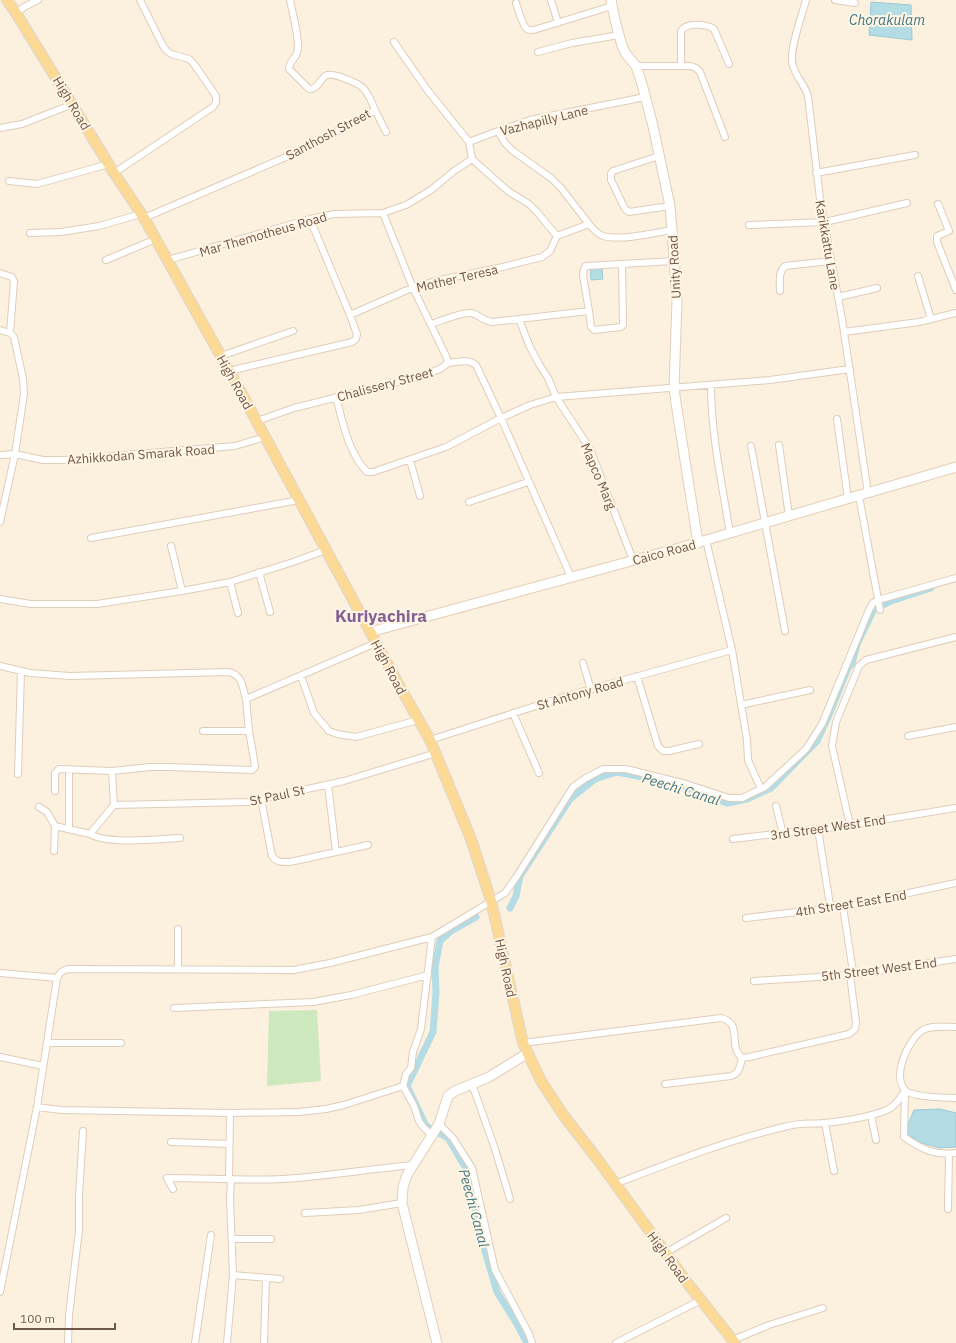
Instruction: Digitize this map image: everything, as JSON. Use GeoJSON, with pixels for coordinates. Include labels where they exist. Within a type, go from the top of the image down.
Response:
{"type":"FeatureCollection","features":[{"type":"Feature","properties":{"kind":"main road","name":"High Road"},"geometry":{"type":"LineString","coordinates":[[7,0],[143,216],[257,421],[370,632],[430,740],[471,839],[491,901],[523,1043],[541,1081],[564,1116],[665,1253],[734,1342]]}},
{"type":"Feature","properties":{"kind":"street"},"geometry":{"type":"LineString","coordinates":[[16,13],[38,0]]}},
{"type":"Feature","properties":{"kind":"street"},"geometry":{"type":"LineString","coordinates":[[8,181],[37,184],[112,168],[213,107],[216,102],[216,96],[189,59],[171,54],[162,44],[140,0]]}},
{"type":"Feature","properties":{"kind":"street","name":"Santhosh Street"},"geometry":{"type":"LineString","coordinates":[[30,232],[61,232],[99,226],[143,216],[308,148],[376,110],[364,89],[360,85],[334,74],[329,74],[326,75],[314,89],[309,89],[289,69],[289,66],[297,53],[298,40],[290,0]]}},
{"type":"Feature","properties":{"kind":"street"},"geometry":{"type":"LineString","coordinates":[[551,0],[558,23]]}},
{"type":"Feature","properties":{"kind":"street","name":"Karikkattu Lane"},"geometry":{"type":"LineString","coordinates":[[806,0],[792,54],[793,66],[806,88],[808,96],[816,173],[850,369],[864,495],[880,610]]}},
{"type":"Feature","properties":{"kind":"street"},"geometry":{"type":"LineString","coordinates":[[835,0],[855,3]]}},
{"type":"Feature","properties":{"kind":"street"},"geometry":{"type":"LineString","coordinates":[[516,3],[526,28],[530,30],[558,23],[612,3]]}},
{"type":"Feature","properties":{"kind":"street","name":"Unity Road"},"geometry":{"type":"LineString","coordinates":[[612,3],[622,46],[626,54],[636,66],[645,97],[653,126],[670,206],[677,301],[674,388],[682,449],[702,541]]}},
{"type":"Feature","properties":{"kind":"street"},"geometry":{"type":"LineString","coordinates":[[681,66],[681,30],[686,26],[706,25],[714,28],[729,64]]}},
{"type":"Feature","properties":{"kind":"street"},"geometry":{"type":"LineString","coordinates":[[538,52],[572,43],[619,35]]}},
{"type":"Feature","properties":{"kind":"street"},"geometry":{"type":"LineString","coordinates":[[394,42],[428,91],[469,142],[472,159],[508,191],[534,208],[557,236],[588,224]]}},
{"type":"Feature","properties":{"kind":"street"},"geometry":{"type":"LineString","coordinates":[[636,66],[691,66],[696,68],[700,72],[724,137]]}},
{"type":"Feature","properties":{"kind":"street","name":"Vazhapilly Lane"},"geometry":{"type":"LineString","coordinates":[[469,142],[530,120],[645,97]]}},
{"type":"Feature","properties":{"kind":"street"},"geometry":{"type":"LineString","coordinates":[[0,128],[22,124],[73,104]]}},
{"type":"Feature","properties":{"kind":"street"},"geometry":{"type":"LineString","coordinates":[[376,110],[386,132]]}},
{"type":"Feature","properties":{"kind":"street"},"geometry":{"type":"LineString","coordinates":[[498,131],[505,143],[513,151],[551,178],[561,188],[588,224],[598,234],[622,237],[672,230]]}},
{"type":"Feature","properties":{"kind":"street"},"geometry":{"type":"LineString","coordinates":[[816,173],[915,155]]}},
{"type":"Feature","properties":{"kind":"street"},"geometry":{"type":"LineString","coordinates":[[659,156],[613,171],[611,174],[611,180],[625,209],[629,212],[670,206]]}},
{"type":"Feature","properties":{"kind":"street"},"geometry":{"type":"LineString","coordinates":[[383,213],[406,205],[431,190],[454,171],[472,159]]}},
{"type":"Feature","properties":{"kind":"street"},"geometry":{"type":"LineString","coordinates":[[749,225],[825,222],[907,203]]}},
{"type":"Feature","properties":{"kind":"street"},"geometry":{"type":"LineString","coordinates":[[938,204],[949,231],[937,236],[937,242],[956,290]]}},
{"type":"Feature","properties":{"kind":"street","name":"Mar Themotheus Road"},"geometry":{"type":"LineString","coordinates":[[168,260],[310,219],[334,214],[383,213]]}},
{"type":"Feature","properties":{"kind":"street","name":"Chalissery Street"},"geometry":{"type":"LineString","coordinates":[[257,421],[294,408],[422,376],[440,369],[448,363],[413,288],[383,213]]}},
{"type":"Feature","properties":{"kind":"street"},"geometry":{"type":"LineString","coordinates":[[229,371],[352,342],[356,339],[357,334],[350,315],[310,219]]}},
{"type":"Feature","properties":{"kind":"street","name":"Mother Teresa"},"geometry":{"type":"LineString","coordinates":[[350,315],[413,288],[434,281],[503,267],[542,257],[550,251],[557,236]]}},
{"type":"Feature","properties":{"kind":"street"},"geometry":{"type":"LineString","coordinates":[[106,260],[156,239]]}},
{"type":"Feature","properties":{"kind":"street"},"geometry":{"type":"LineString","coordinates":[[622,265],[623,325],[621,327],[594,330],[591,327],[583,275],[584,269],[588,266],[622,265],[674,260]]}},
{"type":"Feature","properties":{"kind":"street"},"geometry":{"type":"LineString","coordinates":[[780,291],[780,273],[785,266],[831,261]]}},
{"type":"Feature","properties":{"kind":"street"},"geometry":{"type":"LineString","coordinates":[[0,273],[12,277],[14,281],[10,333]]}},
{"type":"Feature","properties":{"kind":"street"},"geometry":{"type":"LineString","coordinates":[[918,276],[931,319]]}},
{"type":"Feature","properties":{"kind":"street"},"geometry":{"type":"LineString","coordinates":[[838,297],[878,288]]}},
{"type":"Feature","properties":{"kind":"street"},"geometry":{"type":"LineString","coordinates":[[431,324],[467,313],[474,313],[484,321],[492,322],[589,311]]}},
{"type":"Feature","properties":{"kind":"street"},"geometry":{"type":"LineString","coordinates":[[844,332],[919,322],[956,313]]}},
{"type":"Feature","properties":{"kind":"street","name":"Mapco Marg"},"geometry":{"type":"LineString","coordinates":[[519,319],[529,346],[556,396],[590,449],[633,560]]}},
{"type":"Feature","properties":{"kind":"street"},"geometry":{"type":"LineString","coordinates":[[0,330],[10,333],[14,337],[23,379],[24,394],[15,454],[0,522]]}},
{"type":"Feature","properties":{"kind":"street"},"geometry":{"type":"LineString","coordinates":[[221,356],[293,332]]}},
{"type":"Feature","properties":{"kind":"street"},"geometry":{"type":"LineString","coordinates":[[448,363],[464,361],[471,362],[476,365],[480,371],[571,577]]}},
{"type":"Feature","properties":{"kind":"street"},"geometry":{"type":"LineString","coordinates":[[336,397],[347,438],[362,467],[367,472],[373,472],[446,446],[501,418],[530,405],[556,396],[711,385],[818,374],[850,369]]}},
{"type":"Feature","properties":{"kind":"street"},"geometry":{"type":"LineString","coordinates":[[711,385],[711,406],[730,533]]}},
{"type":"Feature","properties":{"kind":"street"},"geometry":{"type":"LineString","coordinates":[[837,419],[848,499]]}},
{"type":"Feature","properties":{"kind":"street","name":"Azhikkodan Smarak Road"},"geometry":{"type":"LineString","coordinates":[[0,455],[15,454],[43,460],[79,459],[235,446],[265,437]]}},
{"type":"Feature","properties":{"kind":"street"},"geometry":{"type":"LineString","coordinates":[[780,445],[789,516]]}},
{"type":"Feature","properties":{"kind":"street"},"geometry":{"type":"LineString","coordinates":[[751,446],[785,631]]}},
{"type":"Feature","properties":{"kind":"street"},"geometry":{"type":"LineString","coordinates":[[410,460],[420,496]]}},
{"type":"Feature","properties":{"kind":"street","name":"Caico Road"},"geometry":{"type":"LineString","coordinates":[[370,632],[702,541],[956,467]]}},
{"type":"Feature","properties":{"kind":"street"},"geometry":{"type":"LineString","coordinates":[[469,502],[528,482]]}},
{"type":"Feature","properties":{"kind":"street"},"geometry":{"type":"LineString","coordinates":[[91,538],[299,500]]}},
{"type":"Feature","properties":{"kind":"street"},"geometry":{"type":"LineString","coordinates":[[702,541],[732,650],[747,740],[748,760],[761,789]]}},
{"type":"Feature","properties":{"kind":"street"},"geometry":{"type":"LineString","coordinates":[[171,546],[182,591]]}},
{"type":"Feature","properties":{"kind":"street"},"geometry":{"type":"LineString","coordinates":[[0,599],[31,604],[97,604],[230,582],[326,550]]}},
{"type":"Feature","properties":{"kind":"street"},"geometry":{"type":"LineString","coordinates":[[259,572],[270,612]]}},
{"type":"Feature","properties":{"kind":"street"},"geometry":{"type":"LineString","coordinates":[[0,1292],[37,1107],[58,978],[59,973],[63,970],[294,970],[432,937],[505,893],[573,787],[586,778],[603,770],[626,769],[686,784],[729,798],[742,798],[765,787],[806,749],[822,724],[872,603],[956,578]]}},
{"type":"Feature","properties":{"kind":"street"},"geometry":{"type":"LineString","coordinates":[[230,582],[238,613]]}},
{"type":"Feature","properties":{"kind":"street"},"geometry":{"type":"LineString","coordinates":[[850,825],[832,746],[836,722],[859,666],[866,660],[956,637]]}},
{"type":"Feature","properties":{"kind":"street"},"geometry":{"type":"LineString","coordinates":[[246,699],[376,643]]}},
{"type":"Feature","properties":{"kind":"street","name":"St Antony Road"},"geometry":{"type":"LineString","coordinates":[[430,740],[513,713],[732,650]]}},
{"type":"Feature","properties":{"kind":"street"},"geometry":{"type":"LineString","coordinates":[[583,663],[591,690]]}},
{"type":"Feature","properties":{"kind":"street"},"geometry":{"type":"LineString","coordinates":[[0,666],[21,671],[70,676],[228,672],[234,673],[240,678],[246,699],[249,731],[255,767],[252,770],[150,767],[112,771],[59,769],[56,770],[55,791]]}},
{"type":"Feature","properties":{"kind":"street"},"geometry":{"type":"LineString","coordinates":[[18,774],[21,671]]}},
{"type":"Feature","properties":{"kind":"street"},"geometry":{"type":"LineString","coordinates":[[301,676],[314,713],[328,731],[356,737],[418,720]]}},
{"type":"Feature","properties":{"kind":"street"},"geometry":{"type":"LineString","coordinates":[[638,676],[639,686],[658,746],[663,751],[669,751],[699,744]]}},
{"type":"Feature","properties":{"kind":"street"},"geometry":{"type":"LineString","coordinates":[[741,705],[810,690]]}},
{"type":"Feature","properties":{"kind":"street"},"geometry":{"type":"LineString","coordinates":[[513,713],[539,774]]}},
{"type":"Feature","properties":{"kind":"street"},"geometry":{"type":"LineString","coordinates":[[908,736],[956,727]]}},
{"type":"Feature","properties":{"kind":"street"},"geometry":{"type":"LineString","coordinates":[[203,731],[249,731]]}},
{"type":"Feature","properties":{"kind":"street","name":"St Paul St"},"geometry":{"type":"LineString","coordinates":[[114,805],[247,802],[344,781],[436,753]]}},
{"type":"Feature","properties":{"kind":"street"},"geometry":{"type":"LineString","coordinates":[[69,770],[69,829]]}},
{"type":"Feature","properties":{"kind":"street"},"geometry":{"type":"LineString","coordinates":[[90,834],[114,805],[112,771]]}},
{"type":"Feature","properties":{"kind":"street"},"geometry":{"type":"LineString","coordinates":[[328,785],[336,852]]}},
{"type":"Feature","properties":{"kind":"street"},"geometry":{"type":"LineString","coordinates":[[261,799],[274,860],[290,862],[368,845]]}},
{"type":"Feature","properties":{"kind":"street"},"geometry":{"type":"LineString","coordinates":[[776,806],[783,834]]}},
{"type":"Feature","properties":{"kind":"street"},"geometry":{"type":"LineString","coordinates":[[39,807],[47,812],[55,826],[54,851]]}},
{"type":"Feature","properties":{"kind":"street","name":"3rd Street West End"},"geometry":{"type":"LineString","coordinates":[[733,839],[850,825],[922,812],[956,808]]}},
{"type":"Feature","properties":{"kind":"street"},"geometry":{"type":"LineString","coordinates":[[55,826],[112,839],[140,840],[180,838]]}},
{"type":"Feature","properties":{"kind":"street"},"geometry":{"type":"LineString","coordinates":[[818,829],[830,905]]}},
{"type":"Feature","properties":{"kind":"street","name":"4th Street East End"},"geometry":{"type":"LineString","coordinates":[[746,918],[822,909],[830,905],[843,907],[956,883]]}},
{"type":"Feature","properties":{"kind":"street"},"geometry":{"type":"LineString","coordinates":[[742,1058],[849,1034],[855,1029],[856,1022],[850,975],[853,972],[843,907]]}},
{"type":"Feature","properties":{"kind":"street"},"geometry":{"type":"LineString","coordinates":[[178,929],[178,969]]}},
{"type":"Feature","properties":{"kind":"street"},"geometry":{"type":"LineString","coordinates":[[432,937],[422,1029],[413,1052],[411,1068],[406,1074],[403,1086],[414,1106],[419,1121],[424,1128],[436,1130],[453,1138],[472,1168],[495,1270],[529,1334],[532,1343]]}},
{"type":"Feature","properties":{"kind":"street","name":"5th Street West End"},"geometry":{"type":"LineString","coordinates":[[754,981],[850,975],[956,959]]}},
{"type":"Feature","properties":{"kind":"street"},"geometry":{"type":"LineString","coordinates":[[0,973],[58,978]]}},
{"type":"Feature","properties":{"kind":"street"},"geometry":{"type":"LineString","coordinates":[[174,1008],[313,1002],[351,995],[428,975]]}},
{"type":"Feature","properties":{"kind":"street"},"geometry":{"type":"LineString","coordinates":[[523,1043],[721,1018],[728,1020],[733,1025],[736,1049],[742,1058]]}},
{"type":"Feature","properties":{"kind":"street"},"geometry":{"type":"LineString","coordinates":[[956,1026],[924,1029],[917,1035],[901,1065],[900,1081],[905,1091],[904,1137],[933,1153],[956,1153]]}},
{"type":"Feature","properties":{"kind":"street"},"geometry":{"type":"LineString","coordinates":[[47,1043],[121,1043]]}},
{"type":"Feature","properties":{"kind":"street"},"geometry":{"type":"LineString","coordinates":[[437,1343],[402,1203],[403,1187],[413,1164],[436,1130],[448,1096],[455,1091],[489,1077],[528,1052]]}},
{"type":"Feature","properties":{"kind":"street"},"geometry":{"type":"LineString","coordinates":[[0,1057],[43,1066]]}},
{"type":"Feature","properties":{"kind":"street"},"geometry":{"type":"LineString","coordinates":[[665,1084],[731,1076],[736,1074],[740,1068],[742,1058]]}},
{"type":"Feature","properties":{"kind":"street"},"geometry":{"type":"LineString","coordinates":[[472,1084],[495,1149],[510,1199]]}},
{"type":"Feature","properties":{"kind":"street"},"geometry":{"type":"LineString","coordinates":[[37,1107],[61,1110],[273,1113],[326,1109],[362,1101],[403,1086]]}},
{"type":"Feature","properties":{"kind":"street"},"geometry":{"type":"LineString","coordinates":[[905,1091],[912,1094],[956,1098]]}},
{"type":"Feature","properties":{"kind":"street"},"geometry":{"type":"LineString","coordinates":[[615,1184],[689,1155],[756,1133],[791,1125],[825,1123],[871,1115],[889,1110],[905,1091]]}},
{"type":"Feature","properties":{"kind":"street"},"geometry":{"type":"LineString","coordinates":[[226,1343],[233,1275],[230,1200],[230,1113]]}},
{"type":"Feature","properties":{"kind":"street"},"geometry":{"type":"LineString","coordinates":[[871,1115],[876,1140]]}},
{"type":"Feature","properties":{"kind":"street"},"geometry":{"type":"LineString","coordinates":[[825,1123],[834,1172]]}},
{"type":"Feature","properties":{"kind":"street"},"geometry":{"type":"LineString","coordinates":[[68,1343],[69,1315],[79,1230],[79,1195],[83,1131]]}},
{"type":"Feature","properties":{"kind":"street"},"geometry":{"type":"LineString","coordinates":[[171,1142],[229,1144]]}},
{"type":"Feature","properties":{"kind":"street"},"geometry":{"type":"LineString","coordinates":[[948,1209],[949,1154]]}},
{"type":"Feature","properties":{"kind":"street"},"geometry":{"type":"LineString","coordinates":[[173,1189],[167,1178],[282,1179],[330,1175],[413,1164]]}},
{"type":"Feature","properties":{"kind":"street"},"geometry":{"type":"LineString","coordinates":[[305,1214],[359,1210],[402,1203]]}},
{"type":"Feature","properties":{"kind":"street"},"geometry":{"type":"LineString","coordinates":[[665,1253],[726,1218]]}},
{"type":"Feature","properties":{"kind":"street"},"geometry":{"type":"LineString","coordinates":[[195,1343],[211,1235]]}},
{"type":"Feature","properties":{"kind":"street"},"geometry":{"type":"LineString","coordinates":[[232,1239],[271,1239]]}},
{"type":"Feature","properties":{"kind":"street"},"geometry":{"type":"LineString","coordinates":[[233,1275],[280,1279]]}},
{"type":"Feature","properties":{"kind":"street"},"geometry":{"type":"LineString","coordinates":[[264,1343],[266,1278]]}},
{"type":"Feature","properties":{"kind":"street"},"geometry":{"type":"LineString","coordinates":[[616,1343],[701,1300]]}},
{"type":"Feature","properties":{"kind":"street"},"geometry":{"type":"LineString","coordinates":[[734,1342],[769,1325],[823,1308]]}},
{"type":"Feature","properties":{"kind":"green space"},"geometry":{"type":"Polygon","coordinates":[[[317,1010],[321,1081],[267,1086],[269,1011],[317,1010]]]}},
{"type":"Feature","properties":{"kind":"water","name":"Chorakulam"},"geometry":{"type":"Polygon","coordinates":[[[871,2],[911,5],[912,40],[869,35],[871,2]]]}},
{"type":"Feature","properties":{"kind":"water"},"geometry":{"type":"Polygon","coordinates":[[[602,267],[603,279],[591,280],[590,268],[602,267]]]}},
{"type":"Feature","properties":{"kind":"water"},"geometry":{"type":"Polygon","coordinates":[[[940,1109],[956,1113],[956,1147],[940,1148],[918,1142],[905,1131],[914,1110],[940,1109]]]}},
{"type":"Feature","properties":{"kind":"waterway","name":"Peechi Canal"},"geometry":{"type":"LineString","coordinates":[[676,784],[727,803],[747,799],[771,788],[817,741],[848,668],[852,663],[857,644],[874,609],[891,601],[931,588]]}},
{"type":"Feature","properties":{"kind":"waterway","name":"Peechi Canal"},"geometry":{"type":"LineString","coordinates":[[510,908],[516,896],[520,876],[570,799],[595,779],[617,772],[648,778]]}},
{"type":"Feature","properties":{"kind":"waterway","name":"Peechi Canal"},"geometry":{"type":"LineString","coordinates":[[476,917],[451,931],[440,941],[435,967],[436,993],[433,1032],[407,1086],[426,1126],[448,1138],[467,1170],[481,1237],[497,1292],[527,1343]]}},
{"type":"Feature","properties":{"kind":"district","name":"Kuriyachira"},"geometry":{"type":"Point","coordinates":[381,616]}}]}
